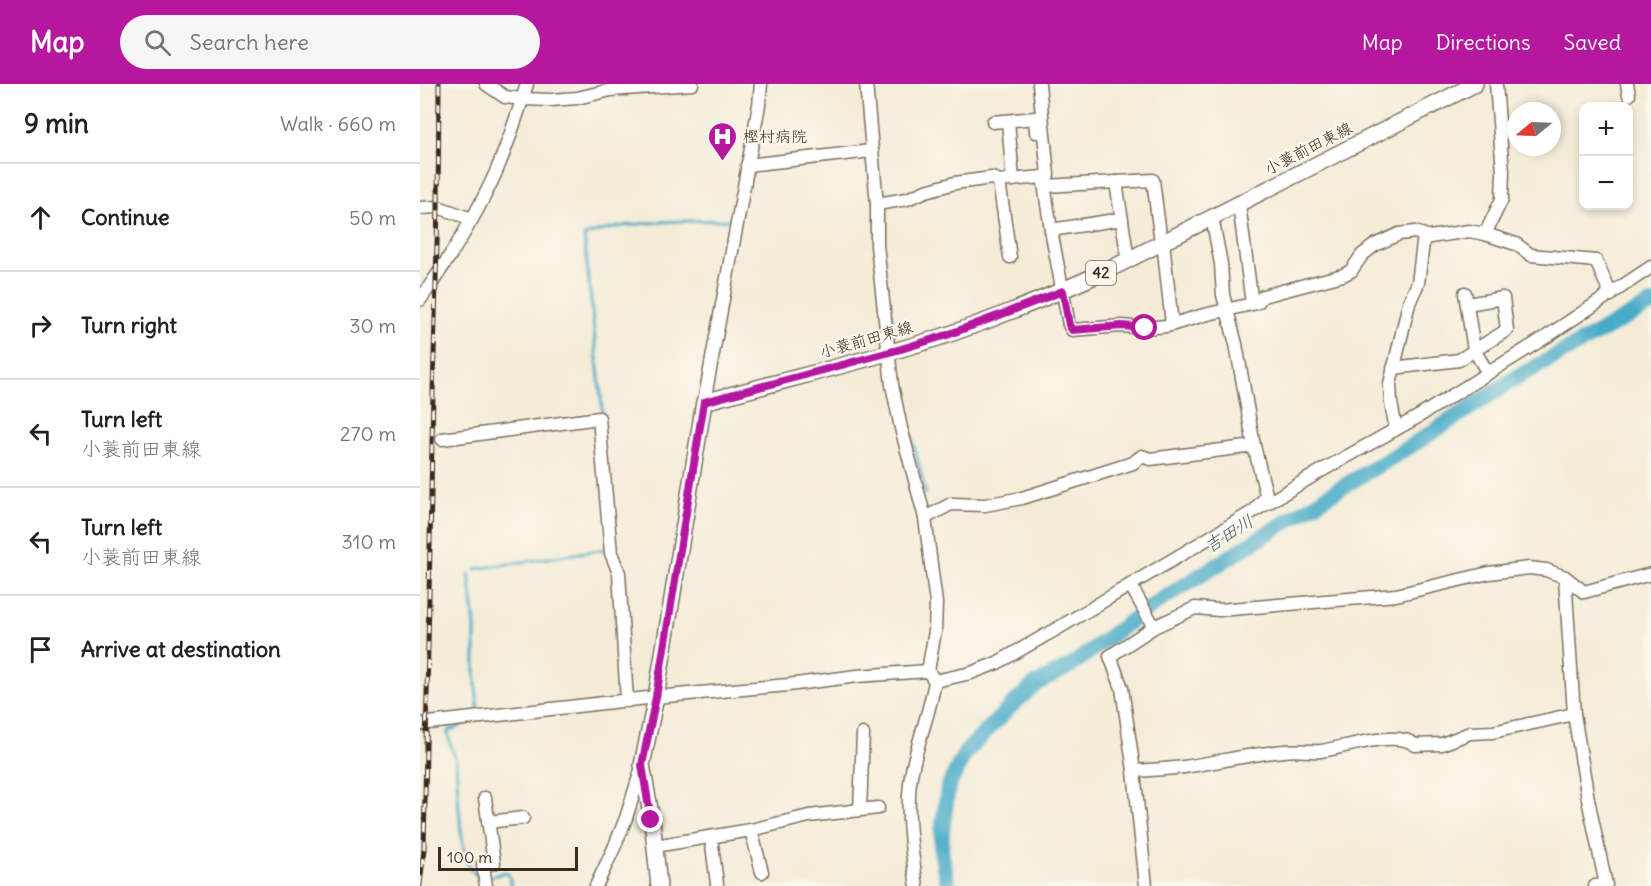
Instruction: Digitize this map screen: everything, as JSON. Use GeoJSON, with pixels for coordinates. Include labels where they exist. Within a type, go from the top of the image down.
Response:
{"type":"FeatureCollection","features":[{"type":"Feature","properties":{"kind":"main road","name":"小蓑前田東線"},"geometry":{"type":"LineString","coordinates":[[704,402],[947,335],[1063,291],[1475,84]]}},
{"type":"Feature","properties":{"kind":"main road"},"geometry":{"type":"LineString","coordinates":[[659,886],[642,765],[656,697],[704,402]]}},
{"type":"Feature","properties":{"kind":"street"},"geometry":{"type":"LineString","coordinates":[[486,84],[505,97],[522,99],[577,98],[610,90],[692,84]]}},
{"type":"Feature","properties":{"kind":"street"},"geometry":{"type":"LineString","coordinates":[[420,300],[453,252],[472,219],[496,170],[527,84]]}},
{"type":"Feature","properties":{"kind":"street"},"geometry":{"type":"LineString","coordinates":[[704,402],[761,84]]}},
{"type":"Feature","properties":{"kind":"street"},"geometry":{"type":"LineString","coordinates":[[866,84],[877,204],[877,245],[892,385],[925,518],[936,603],[930,705],[912,768],[910,788],[910,826],[917,886]]}},
{"type":"Feature","properties":{"kind":"street"},"geometry":{"type":"LineString","coordinates":[[1039,84],[1048,175],[1043,180]]}},
{"type":"Feature","properties":{"kind":"street"},"geometry":{"type":"LineString","coordinates":[[1485,234],[1502,199],[1503,172],[1496,84]]}},
{"type":"Feature","properties":{"kind":"street"},"geometry":{"type":"LineString","coordinates":[[993,122],[1035,118],[1051,230],[1069,325],[1072,330],[1122,326],[1145,328],[1172,324],[1252,304],[1258,302],[1263,296],[1343,275],[1351,271],[1362,255],[1375,245],[1399,234],[1415,232],[1430,237],[1469,231],[1516,244],[1531,255],[1596,261],[1611,295]]}},
{"type":"Feature","properties":{"kind":"street"},"geometry":{"type":"LineString","coordinates":[[1008,121],[1013,180]]}},
{"type":"Feature","properties":{"kind":"street"},"geometry":{"type":"LineString","coordinates":[[747,165],[871,151]]}},
{"type":"Feature","properties":{"kind":"street"},"geometry":{"type":"LineString","coordinates":[[877,204],[907,199],[955,183],[992,178],[999,181],[1153,180],[1172,324]]}},
{"type":"Feature","properties":{"kind":"street"},"geometry":{"type":"LineString","coordinates":[[999,181],[1010,257]]}},
{"type":"Feature","properties":{"kind":"street"},"geometry":{"type":"LineString","coordinates":[[1116,182],[1128,260]]}},
{"type":"Feature","properties":{"kind":"street"},"geometry":{"type":"LineString","coordinates":[[1239,204],[1252,304]]}},
{"type":"Feature","properties":{"kind":"street"},"geometry":{"type":"LineString","coordinates":[[420,208],[438,207],[472,219]]}},
{"type":"Feature","properties":{"kind":"street"},"geometry":{"type":"LineString","coordinates":[[1212,217],[1226,310],[1236,344],[1254,446],[1266,494],[1254,511]]}},
{"type":"Feature","properties":{"kind":"street"},"geometry":{"type":"LineString","coordinates":[[1051,230],[1122,219]]}},
{"type":"Feature","properties":{"kind":"street"},"geometry":{"type":"LineString","coordinates":[[1396,429],[1390,384],[1409,303],[1418,283],[1424,235]]}},
{"type":"Feature","properties":{"kind":"street"},"geometry":{"type":"LineString","coordinates":[[420,724],[857,676],[931,676],[971,673],[998,663],[1396,429],[1611,295],[1651,267]]}},
{"type":"Feature","properties":{"kind":"street"},"geometry":{"type":"LineString","coordinates":[[1394,368],[1459,360],[1474,350],[1507,330],[1503,298],[1466,298],[1474,350],[1488,373]]}},
{"type":"Feature","properties":{"kind":"street"},"geometry":{"type":"LineString","coordinates":[[442,439],[599,418],[611,553],[619,573],[627,701]]}},
{"type":"Feature","properties":{"kind":"street"},"geometry":{"type":"LineString","coordinates":[[925,518],[951,504],[985,505],[1022,498],[1133,463],[1142,456],[1150,459],[1254,446]]}},
{"type":"Feature","properties":{"kind":"street"},"geometry":{"type":"LineString","coordinates":[[1146,886],[1134,771],[1122,688],[1110,656],[1154,627],[1195,608],[1218,610],[1396,595],[1489,573],[1529,568],[1546,570],[1565,577],[1584,592],[1651,574]]}},
{"type":"Feature","properties":{"kind":"street"},"geometry":{"type":"LineString","coordinates":[[1565,577],[1574,714],[1588,799],[1606,885],[1595,886]]}},
{"type":"Feature","properties":{"kind":"street"},"geometry":{"type":"LineString","coordinates":[[1131,586],[1154,627]]}},
{"type":"Feature","properties":{"kind":"street"},"geometry":{"type":"LineString","coordinates":[[1134,771],[1184,767],[1287,750],[1323,751],[1367,741],[1410,741],[1415,745],[1442,744],[1470,733],[1493,732],[1574,714]]}},
{"type":"Feature","properties":{"kind":"street"},"geometry":{"type":"LineString","coordinates":[[860,810],[863,734]]}},
{"type":"Feature","properties":{"kind":"street"},"geometry":{"type":"LineString","coordinates":[[596,886],[626,818],[642,765]]}},
{"type":"Feature","properties":{"kind":"street"},"geometry":{"type":"LineString","coordinates":[[485,798],[494,862],[483,865],[486,886]]}},
{"type":"Feature","properties":{"kind":"street"},"geometry":{"type":"LineString","coordinates":[[655,846],[751,830],[809,816],[878,808]]}},
{"type":"Feature","properties":{"kind":"street"},"geometry":{"type":"LineString","coordinates":[[488,822],[523,818]]}},
{"type":"Feature","properties":{"kind":"street"},"geometry":{"type":"LineString","coordinates":[[751,830],[762,872]]}},
{"type":"Feature","properties":{"kind":"street"},"geometry":{"type":"LineString","coordinates":[[711,837],[717,884]]}},
{"type":"Feature","properties":{"kind":"waterway"},"geometry":{"type":"LineString","coordinates":[[603,416],[584,236],[638,224],[730,220]]}},
{"type":"Feature","properties":{"kind":"waterway"},"geometry":{"type":"LineString","coordinates":[[889,298],[895,346]]}},
{"type":"Feature","properties":{"kind":"waterway","name":"吉田川"},"geometry":{"type":"LineString","coordinates":[[948,886],[941,851],[948,787],[965,753],[1034,685],[1072,665],[1161,600],[1419,441],[1514,379],[1651,304]]}},
{"type":"Feature","properties":{"kind":"waterway"},"geometry":{"type":"LineString","coordinates":[[896,356],[901,393],[926,494]]}},
{"type":"Feature","properties":{"kind":"waterway"},"geometry":{"type":"LineString","coordinates":[[476,569],[606,549]]}},
{"type":"Feature","properties":{"kind":"waterway"},"geometry":{"type":"LineString","coordinates":[[469,574],[475,626],[478,713]]}},
{"type":"Feature","properties":{"kind":"waterway"},"geometry":{"type":"LineString","coordinates":[[462,725],[448,731],[448,735],[456,763],[464,852],[472,871],[480,876]]}},
{"type":"Feature","properties":{"kind":"waterway"},"geometry":{"type":"LineString","coordinates":[[492,876],[505,872],[509,875],[511,886]]}},
{"type":"Feature","properties":{"kind":"railway"},"geometry":{"type":"LineString","coordinates":[[420,885],[424,849],[439,84]]}},
{"type":"Feature","properties":{"kind":"place","name":"樫村病院"},"geometry":{"type":"Point","coordinates":[722,162]}},
{"type":"Feature","properties":{"kind":"route"},"geometry":{"type":"LineString","coordinates":[[651,820],[642,765],[656,697],[704,402],[947,335],[1063,291],[1072,330],[1122,326],[1145,328]]}}]}
